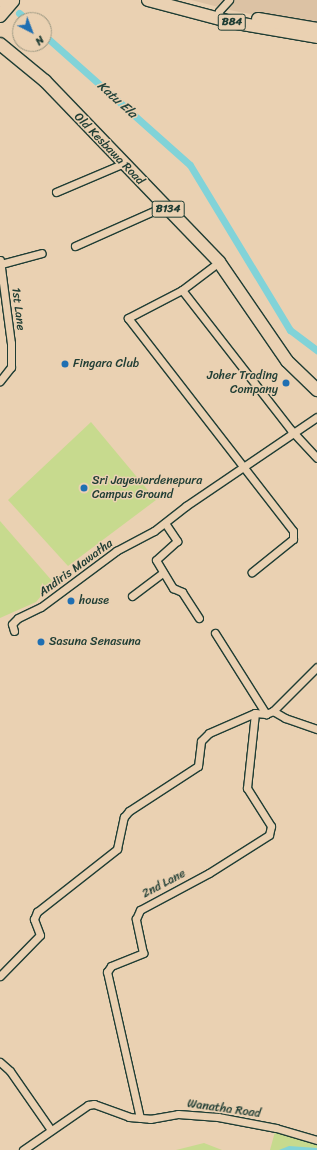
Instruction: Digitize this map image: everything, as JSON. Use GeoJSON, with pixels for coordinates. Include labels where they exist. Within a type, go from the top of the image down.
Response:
{"type":"FeatureCollection","features":[{"type":"Feature","properties":{"kind":"main road"},"geometry":{"type":"LineString","coordinates":[[0,8],[7,0]]}},
{"type":"Feature","properties":{"kind":"main road"},"geometry":{"type":"LineString","coordinates":[[0,16],[7,0]]}},
{"type":"Feature","properties":{"kind":"main road","name":"B84"},"geometry":{"type":"LineString","coordinates":[[148,0],[218,14],[317,37]]}},
{"type":"Feature","properties":{"kind":"main road","name":"B84"},"geometry":{"type":"LineString","coordinates":[[177,0],[218,14],[317,29]]}},
{"type":"Feature","properties":{"kind":"main road","name":"Old Kesbawa Road"},"geometry":{"type":"LineString","coordinates":[[0,44],[45,81],[122,164],[219,262],[287,361],[317,390]]}},
{"type":"Feature","properties":{"kind":"street"},"geometry":{"type":"LineString","coordinates":[[218,14],[229,0]]}},
{"type":"Feature","properties":{"kind":"street"},"geometry":{"type":"LineString","coordinates":[[56,192],[122,164]]}},
{"type":"Feature","properties":{"kind":"street"},"geometry":{"type":"LineString","coordinates":[[75,246],[165,206]]}},
{"type":"Feature","properties":{"kind":"street"},"geometry":{"type":"LineString","coordinates":[[0,262],[42,253]]}},
{"type":"Feature","properties":{"kind":"street","name":"1st Lane"},"geometry":{"type":"LineString","coordinates":[[0,262],[11,343],[11,367],[0,381]]}},
{"type":"Feature","properties":{"kind":"street"},"geometry":{"type":"LineString","coordinates":[[219,262],[182,290],[128,318],[295,535],[252,572]]}},
{"type":"Feature","properties":{"kind":"street"},"geometry":{"type":"LineString","coordinates":[[182,290],[294,433],[317,458]]}},
{"type":"Feature","properties":{"kind":"street","name":"Andiris Mawatha"},"geometry":{"type":"LineString","coordinates":[[14,631],[12,624],[18,618],[46,603],[116,551],[165,523],[186,506],[317,417]]}},
{"type":"Feature","properties":{"kind":"street"},"geometry":{"type":"LineString","coordinates":[[165,523],[177,541],[156,560],[173,588],[182,592],[199,618]]}},
{"type":"Feature","properties":{"kind":"street"},"geometry":{"type":"LineString","coordinates":[[132,596],[163,573]]}},
{"type":"Feature","properties":{"kind":"street"},"geometry":{"type":"LineString","coordinates":[[215,633],[270,712]]}},
{"type":"Feature","properties":{"kind":"street"},"geometry":{"type":"LineString","coordinates":[[270,712],[317,667]]}},
{"type":"Feature","properties":{"kind":"street"},"geometry":{"type":"LineString","coordinates":[[0,976],[40,935],[34,918],[37,912],[117,849],[124,817],[130,811],[198,766],[201,741],[209,733],[255,713],[270,712],[317,729]]}},
{"type":"Feature","properties":{"kind":"street","name":"2nd Lane"},"geometry":{"type":"LineString","coordinates":[[140,1118],[107,972],[111,966],[143,953],[136,919],[140,910],[208,873],[270,835],[271,826],[247,788],[255,713]]}},
{"type":"Feature","properties":{"kind":"street"},"geometry":{"type":"LineString","coordinates":[[0,1062],[10,1071],[51,1130]]}},
{"type":"Feature","properties":{"kind":"street","name":"Wanatha Road"},"geometry":{"type":"LineString","coordinates":[[23,1150],[88,1105],[94,1104],[129,1117],[140,1118],[178,1114],[218,1118],[276,1128],[317,1140]]}},
{"type":"Feature","properties":{"kind":"shaded area"},"geometry":{"type":"Polygon","coordinates":[[[191,0],[317,0],[317,26],[234,11],[191,0]]]}},
{"type":"Feature","properties":{"kind":"green space","name":"Sri Jayewardenepura Campus Ground"},"geometry":{"type":"Polygon","coordinates":[[[91,422],[156,500],[68,566],[8,500],[91,422]]]}},
{"type":"Feature","properties":{"kind":"green space"},"geometry":{"type":"Polygon","coordinates":[[[0,521],[53,582],[36,602],[0,618],[0,521]]]}},
{"type":"Feature","properties":{"kind":"green space"},"geometry":{"type":"Polygon","coordinates":[[[276,1128],[317,1140],[317,1150],[270,1150],[276,1128]]]}},
{"type":"Feature","properties":{"kind":"green space"},"geometry":{"type":"Polygon","coordinates":[[[204,1143],[222,1150],[176,1150],[204,1143]]]}},
{"type":"Feature","properties":{"kind":"water"},"geometry":{"type":"Polygon","coordinates":[[[289,1146],[317,1148],[317,1150],[279,1150],[289,1146]]]}},
{"type":"Feature","properties":{"kind":"waterway","name":"Katu Ela"},"geometry":{"type":"LineString","coordinates":[[52,42],[190,165],[290,330],[317,350]]}},
{"type":"Feature","properties":{"kind":"place","name":"Fingara Club"},"geometry":{"type":"Point","coordinates":[65,364]}},
{"type":"Feature","properties":{"kind":"place","name":"Joher Trading Company"},"geometry":{"type":"Point","coordinates":[286,383]}},
{"type":"Feature","properties":{"kind":"place","name":"Sri Jayewardenepura Campus Ground"},"geometry":{"type":"Point","coordinates":[84,488]}},
{"type":"Feature","properties":{"kind":"place","name":"house"},"geometry":{"type":"Point","coordinates":[71,601]}},
{"type":"Feature","properties":{"kind":"place","name":"Sasuna Senasuna"},"geometry":{"type":"Point","coordinates":[41,642]}}]}
